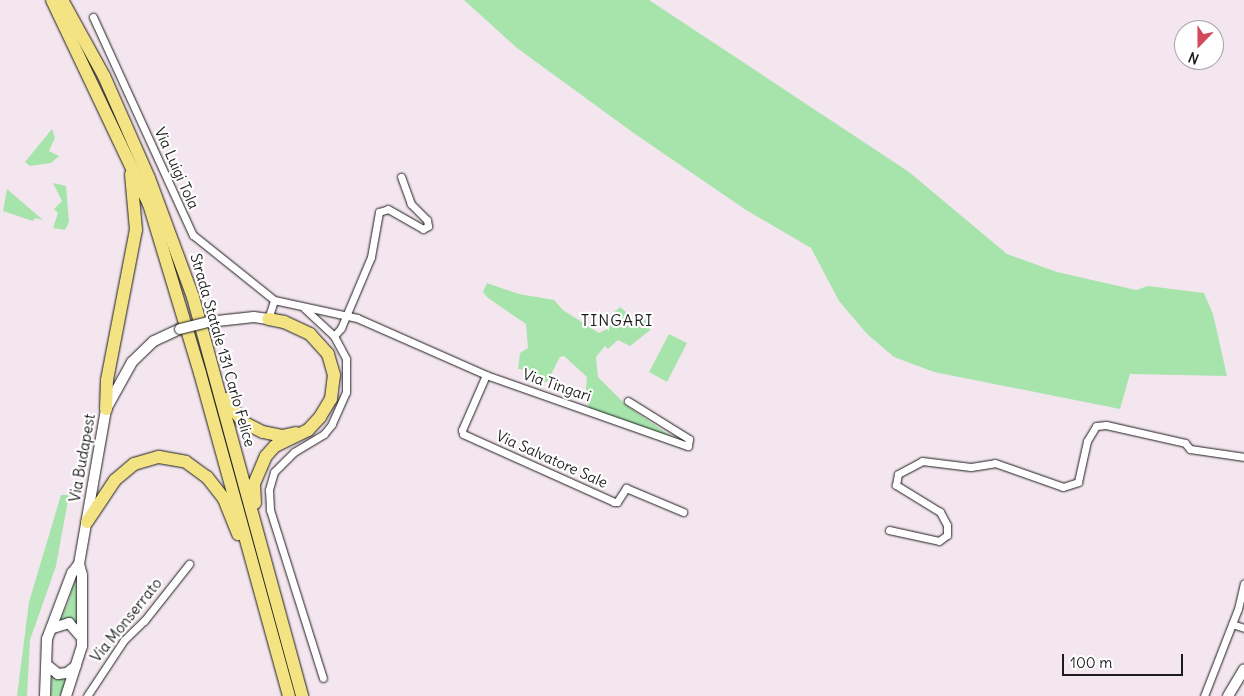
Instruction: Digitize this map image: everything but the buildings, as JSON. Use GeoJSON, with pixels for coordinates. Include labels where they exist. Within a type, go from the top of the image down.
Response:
{"type":"FeatureCollection","features":[{"type":"Feature","properties":{"kind":"highway","name":"Strada Statale 131 Carlo Felice"},"geometry":{"type":"LineString","coordinates":[[52,0],[149,204],[178,295],[289,696]]}},
{"type":"Feature","properties":{"kind":"highway","name":"Strada Statale 131 Carlo Felice"},"geometry":{"type":"LineString","coordinates":[[62,0],[104,76],[149,178],[193,297],[272,596],[302,696]]}},
{"type":"Feature","properties":{"kind":"highway"},"geometry":{"type":"LineString","coordinates":[[106,409],[107,380],[136,230],[129,160]]}},
{"type":"Feature","properties":{"kind":"highway"},"geometry":{"type":"LineString","coordinates":[[268,319],[284,322],[310,334],[328,354],[334,375],[331,399],[308,430],[275,446],[266,456],[254,484],[272,596]]}},
{"type":"Feature","properties":{"kind":"highway"},"geometry":{"type":"LineString","coordinates":[[212,368],[229,407],[243,422],[263,432],[282,436],[308,430]]}},
{"type":"Feature","properties":{"kind":"highway"},"geometry":{"type":"LineString","coordinates":[[87,522],[115,480],[134,464],[159,457],[186,462],[207,477],[224,499],[268,619]]}},
{"type":"Feature","properties":{"kind":"main road","name":"Via Budapest"},"geometry":{"type":"LineString","coordinates":[[66,696],[82,640],[82,575],[79,564],[106,409],[137,356],[154,341],[180,329],[208,322],[254,317],[268,319]]}},
{"type":"Feature","properties":{"kind":"main road","name":"Via Budapest"},"geometry":{"type":"LineString","coordinates":[[45,696],[48,666],[46,644],[54,628],[72,573],[79,564]]}},
{"type":"Feature","properties":{"kind":"main road"},"geometry":{"type":"LineString","coordinates":[[54,628],[69,623],[78,630],[82,640]]}},
{"type":"Feature","properties":{"kind":"main road"},"geometry":{"type":"LineString","coordinates":[[48,666],[63,674],[76,666]]}},
{"type":"Feature","properties":{"kind":"main road"},"geometry":{"type":"LineString","coordinates":[[1228,696],[1244,669]]}},
{"type":"Feature","properties":{"kind":"street","name":"Via Luigi Tola"},"geometry":{"type":"LineString","coordinates":[[94,17],[192,235],[274,300]]}},
{"type":"Feature","properties":{"kind":"street"},"geometry":{"type":"LineString","coordinates":[[323,678],[270,510],[269,490],[274,472],[294,452],[324,434],[341,409],[349,367],[334,336],[346,314],[370,258],[379,212],[388,210],[423,229],[428,226],[427,220],[412,204],[401,177]]}},
{"type":"Feature","properties":{"kind":"street","name":"Via Tingari"},"geometry":{"type":"LineString","coordinates":[[274,300],[304,308],[346,314],[486,375],[688,446],[688,439],[628,401]]}},
{"type":"Feature","properties":{"kind":"street"},"geometry":{"type":"LineString","coordinates":[[268,319],[274,300]]}},
{"type":"Feature","properties":{"kind":"street","name":"Via Tingari"},"geometry":{"type":"LineString","coordinates":[[304,308],[334,336]]}},
{"type":"Feature","properties":{"kind":"street","name":"Via Salvatore Sale"},"geometry":{"type":"LineString","coordinates":[[486,375],[462,430],[463,434],[614,502],[616,502],[626,488],[683,512]]}},
{"type":"Feature","properties":{"kind":"street"},"geometry":{"type":"LineString","coordinates":[[889,530],[939,541],[947,535],[947,525],[940,512],[896,485],[898,474],[922,461],[971,467],[995,463],[1063,487],[1078,482],[1087,441],[1096,426],[1106,425],[1185,443],[1190,449],[1244,457]]}},
{"type":"Feature","properties":{"kind":"street","name":"Via Monserrato"},"geometry":{"type":"LineString","coordinates":[[87,696],[124,640],[144,622],[189,564]]}},
{"type":"Feature","properties":{"kind":"street"},"geometry":{"type":"LineString","coordinates":[[1204,696],[1232,624],[1244,584]]}},
{"type":"Feature","properties":{"kind":"street"},"geometry":{"type":"LineString","coordinates":[[1232,624],[1244,628]]}},
{"type":"Feature","properties":{"kind":"green space"},"geometry":{"type":"Polygon","coordinates":[[[464,0],[649,0],[909,172],[1007,254],[1057,272],[1136,290],[1148,286],[1204,293],[1213,314],[1227,376],[1130,374],[1120,409],[934,372],[894,357],[867,334],[839,301],[811,248],[746,210],[635,134],[517,48],[464,0]]]}},
{"type":"Feature","properties":{"kind":"green space"},"geometry":{"type":"Polygon","coordinates":[[[52,129],[55,138],[49,151],[59,156],[51,163],[30,166],[25,162],[52,129]]]}},
{"type":"Feature","properties":{"kind":"green space"},"geometry":{"type":"Polygon","coordinates":[[[53,183],[66,186],[69,222],[65,230],[53,228],[58,213],[54,209],[62,201],[53,183]]]}},
{"type":"Feature","properties":{"kind":"green space"},"geometry":{"type":"Polygon","coordinates":[[[7,189],[43,220],[35,218],[33,221],[3,211],[7,189]]]}},
{"type":"Feature","properties":{"kind":"green space"},"geometry":{"type":"Polygon","coordinates":[[[487,283],[519,294],[554,300],[563,310],[599,333],[607,329],[612,314],[620,307],[626,312],[627,325],[631,327],[643,318],[646,320],[651,327],[649,331],[630,346],[618,340],[608,349],[605,346],[596,357],[598,377],[627,406],[672,437],[590,409],[585,399],[587,377],[564,356],[560,357],[547,382],[535,381],[531,370],[518,369],[520,353],[528,348],[526,324],[488,298],[483,292],[487,283]]]}},
{"type":"Feature","properties":{"kind":"green space"},"geometry":{"type":"Polygon","coordinates":[[[669,334],[687,343],[667,382],[649,372],[669,334]]]}},
{"type":"Feature","properties":{"kind":"green space"},"geometry":{"type":"Polygon","coordinates":[[[61,495],[69,495],[56,566],[30,640],[27,696],[17,696],[29,602],[61,495]]]}},
{"type":"Feature","properties":{"kind":"green space"},"geometry":{"type":"Polygon","coordinates":[[[76,575],[77,622],[60,620],[68,603],[76,575]]]}},
{"type":"Feature","properties":{"kind":"green space"},"geometry":{"type":"Polygon","coordinates":[[[52,674],[68,676],[61,696],[51,696],[52,674]]]}},
{"type":"Feature","properties":{"kind":"district","name":"TINGARI"},"geometry":{"type":"Point","coordinates":[617,320]}}]}
